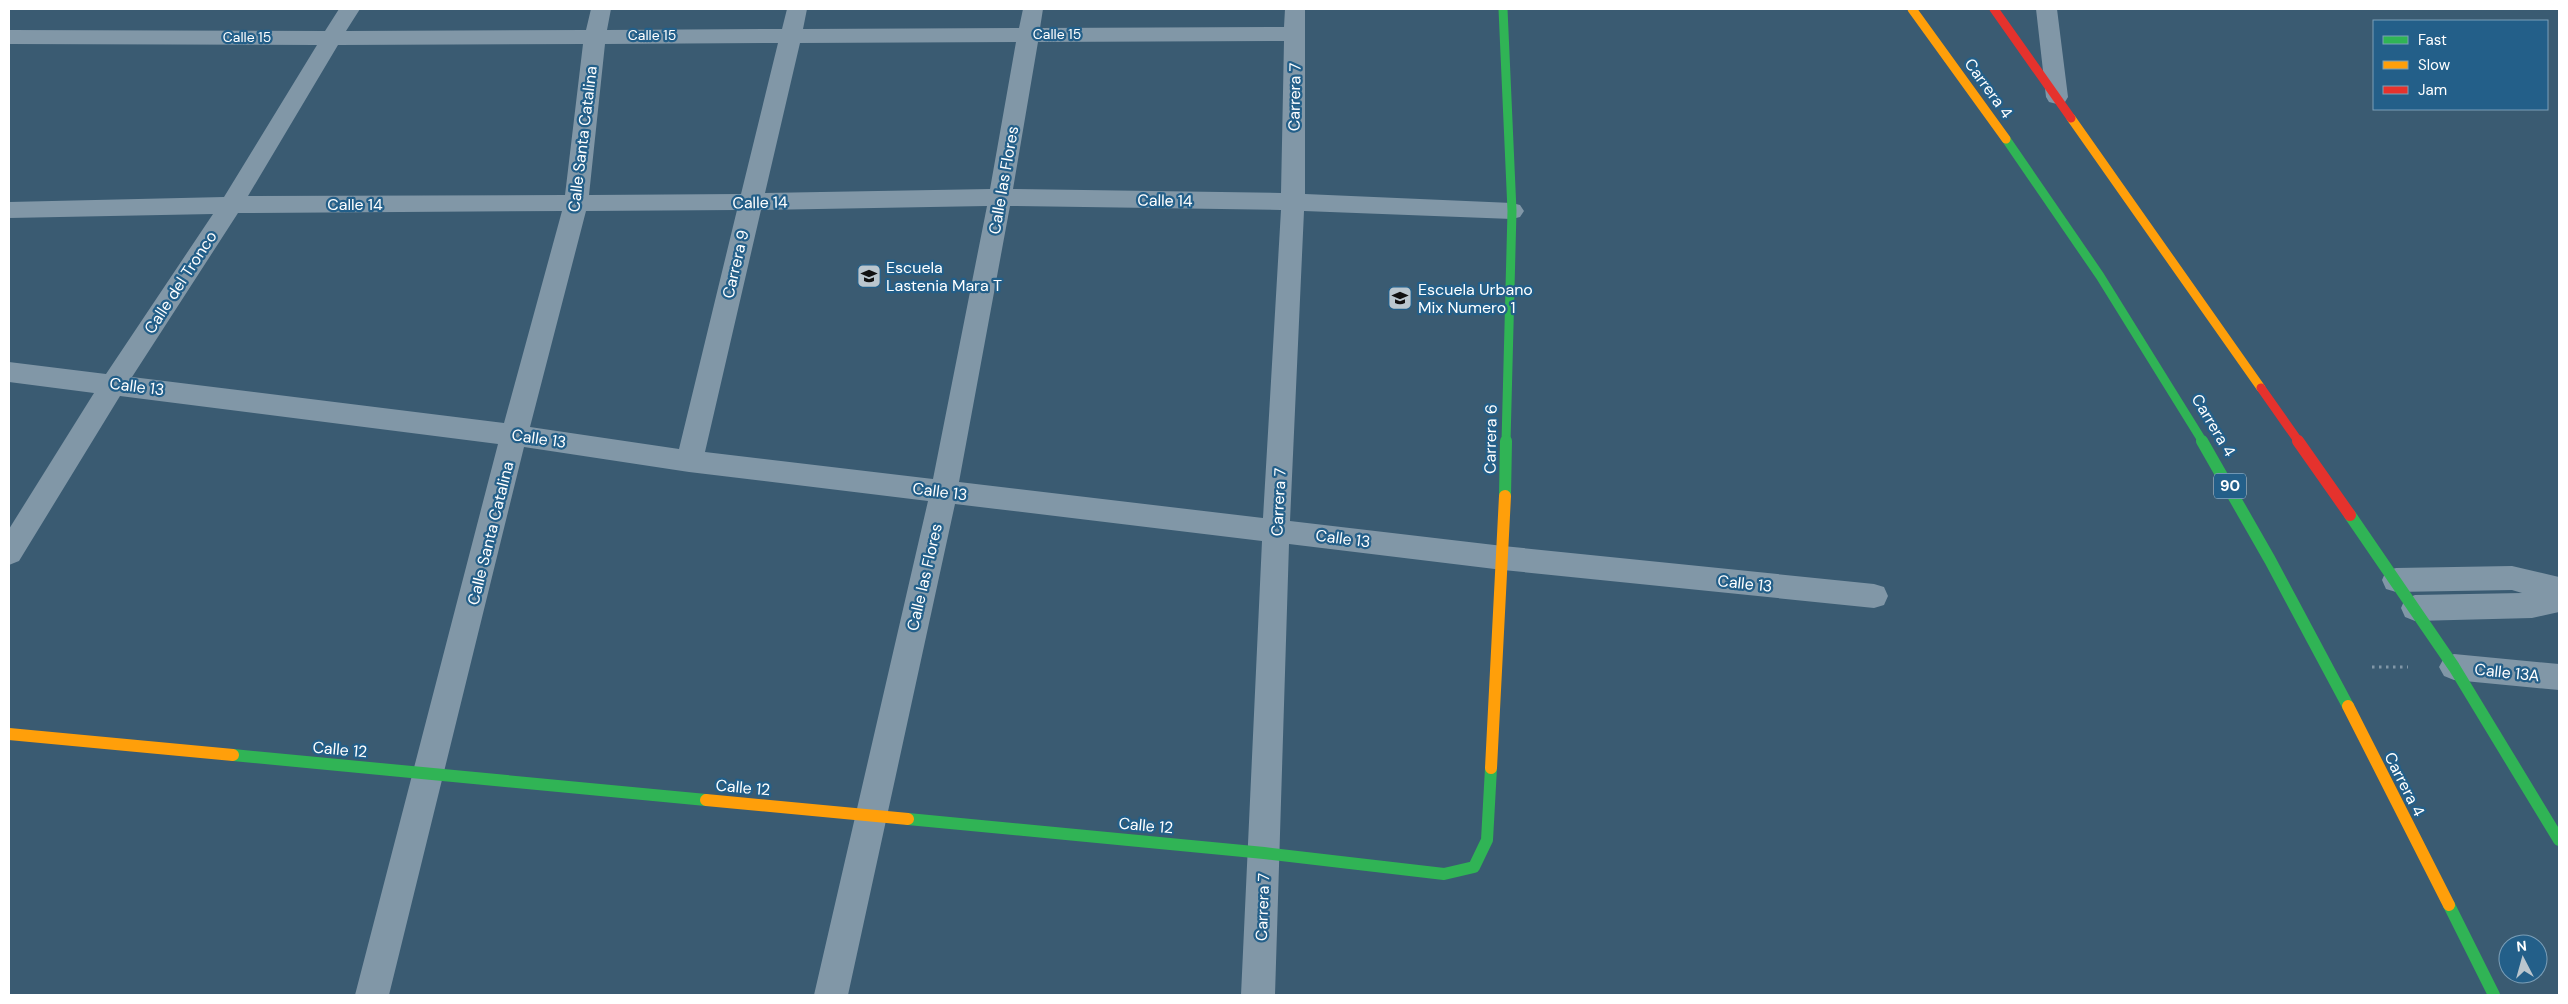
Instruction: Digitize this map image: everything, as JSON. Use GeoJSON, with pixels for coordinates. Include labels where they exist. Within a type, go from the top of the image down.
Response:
{"type":"FeatureCollection","features":[{"type":"Feature","properties":{"kind":"main road","name":"Carrera 6"},"geometry":{"type":"LineString","coordinates":[[1474,867],[1487,840],[1503,558],[1512,211],[1503,9]]}},
{"type":"Feature","properties":{"kind":"main road","name":"Carrera 4"},"geometry":{"type":"LineString","coordinates":[[1912,9],[2041,188],[2107,285],[2221,469],[2331,675],[2494,995]]}},
{"type":"Feature","properties":{"kind":"main road"},"geometry":{"type":"LineString","coordinates":[[1994,9],[2416,608],[2559,840]]}},
{"type":"Feature","properties":{"kind":"main road","name":"Calle 12"},"geometry":{"type":"LineString","coordinates":[[9,734],[1264,853],[1444,874],[1474,867]]}},
{"type":"Feature","properties":{"kind":"street","name":"Calle del Tronco"},"geometry":{"type":"LineString","coordinates":[[9,553],[114,383],[231,205],[349,9]]}},
{"type":"Feature","properties":{"kind":"street","name":"Calle Santa Catalina"},"geometry":{"type":"LineString","coordinates":[[372,995],[514,434],[576,203],[595,36],[601,9]]}},
{"type":"Feature","properties":{"kind":"street","name":"Carrera 9"},"geometry":{"type":"LineString","coordinates":[[689,461],[797,9]]}},
{"type":"Feature","properties":{"kind":"street","name":"Carrera 7"},"geometry":{"type":"LineString","coordinates":[[1258,995],[1276,530],[1293,202],[1295,9]]}},
{"type":"Feature","properties":{"kind":"street"},"geometry":{"type":"LineString","coordinates":[[2046,9],[2057,97]]}},
{"type":"Feature","properties":{"kind":"street","name":"Calle 15"},"geometry":{"type":"LineString","coordinates":[[9,37],[333,38],[791,34],[1030,21],[1296,34]]}},
{"type":"Feature","properties":{"kind":"street","name":"Calle las Flores"},"geometry":{"type":"LineString","coordinates":[[831,995],[944,491],[1000,197],[1030,21]]}},
{"type":"Feature","properties":{"kind":"street","name":"Calle 14"},"geometry":{"type":"LineString","coordinates":[[9,210],[231,205],[750,202],[1000,197],[1293,202],[1512,211]]}},
{"type":"Feature","properties":{"kind":"street","name":"Calle 13"},"geometry":{"type":"LineString","coordinates":[[9,372],[114,383],[514,434],[689,461],[1503,558],[1874,596]]}},
{"type":"Feature","properties":{"kind":"street"},"geometry":{"type":"LineString","coordinates":[[2396,580],[2512,578],[2559,589]]}},
{"type":"Feature","properties":{"kind":"street"},"geometry":{"type":"LineString","coordinates":[[2416,608],[2532,605],[2559,600]]}},
{"type":"Feature","properties":{"kind":"street","name":"Calle 13A"},"geometry":{"type":"LineString","coordinates":[[2454,667],[2559,677]]}},
{"type":"Feature","properties":{"kind":"path"},"geometry":{"type":"LineString","coordinates":[[2369,667],[2411,666]]}},
{"type":"Feature","properties":{"kind":"traffic: fast"},"geometry":{"type":"LineString","coordinates":[[1503,9],[1512,211],[1505,496]]}},
{"type":"Feature","properties":{"kind":"traffic: fast"},"geometry":{"type":"LineString","coordinates":[[2006,139],[2100,276],[2188,416],[2230,487],[2310,632],[2348,706]]}},
{"type":"Feature","properties":{"kind":"traffic: fast"},"geometry":{"type":"LineString","coordinates":[[2350,515],[2454,667],[2559,840]]}},
{"type":"Feature","properties":{"kind":"traffic: fast"},"geometry":{"type":"LineString","coordinates":[[233,755],[706,800]]}},
{"type":"Feature","properties":{"kind":"traffic: fast"},"geometry":{"type":"LineString","coordinates":[[908,819],[1264,853],[1444,874],[1474,867],[1487,840],[1491,768]]}},
{"type":"Feature","properties":{"kind":"traffic: fast"},"geometry":{"type":"LineString","coordinates":[[2449,905],[2494,995]]}},
{"type":"Feature","properties":{"kind":"traffic: slow"},"geometry":{"type":"LineString","coordinates":[[1912,9],[2006,139]]}},
{"type":"Feature","properties":{"kind":"traffic: slow"},"geometry":{"type":"LineString","coordinates":[[2071,118],[2261,388]]}},
{"type":"Feature","properties":{"kind":"traffic: slow"},"geometry":{"type":"LineString","coordinates":[[1491,768],[1505,496]]}},
{"type":"Feature","properties":{"kind":"traffic: slow"},"geometry":{"type":"LineString","coordinates":[[2348,706],[2449,905]]}},
{"type":"Feature","properties":{"kind":"traffic: slow"},"geometry":{"type":"LineString","coordinates":[[9,734],[233,755]]}},
{"type":"Feature","properties":{"kind":"traffic: slow"},"geometry":{"type":"LineString","coordinates":[[706,800],[908,819]]}},
{"type":"Feature","properties":{"kind":"traffic: jam"},"geometry":{"type":"LineString","coordinates":[[1994,9],[2071,118]]}},
{"type":"Feature","properties":{"kind":"traffic: jam"},"geometry":{"type":"LineString","coordinates":[[2261,388],[2350,515]]}},
{"type":"Feature","properties":{"kind":"place","name":"Escuela Lastenia Mara T"},"geometry":{"type":"Point","coordinates":[869,276]}},
{"type":"Feature","properties":{"kind":"place","name":"Escuela Urbano Mix Numero 1"},"geometry":{"type":"Point","coordinates":[1400,298]}}]}
